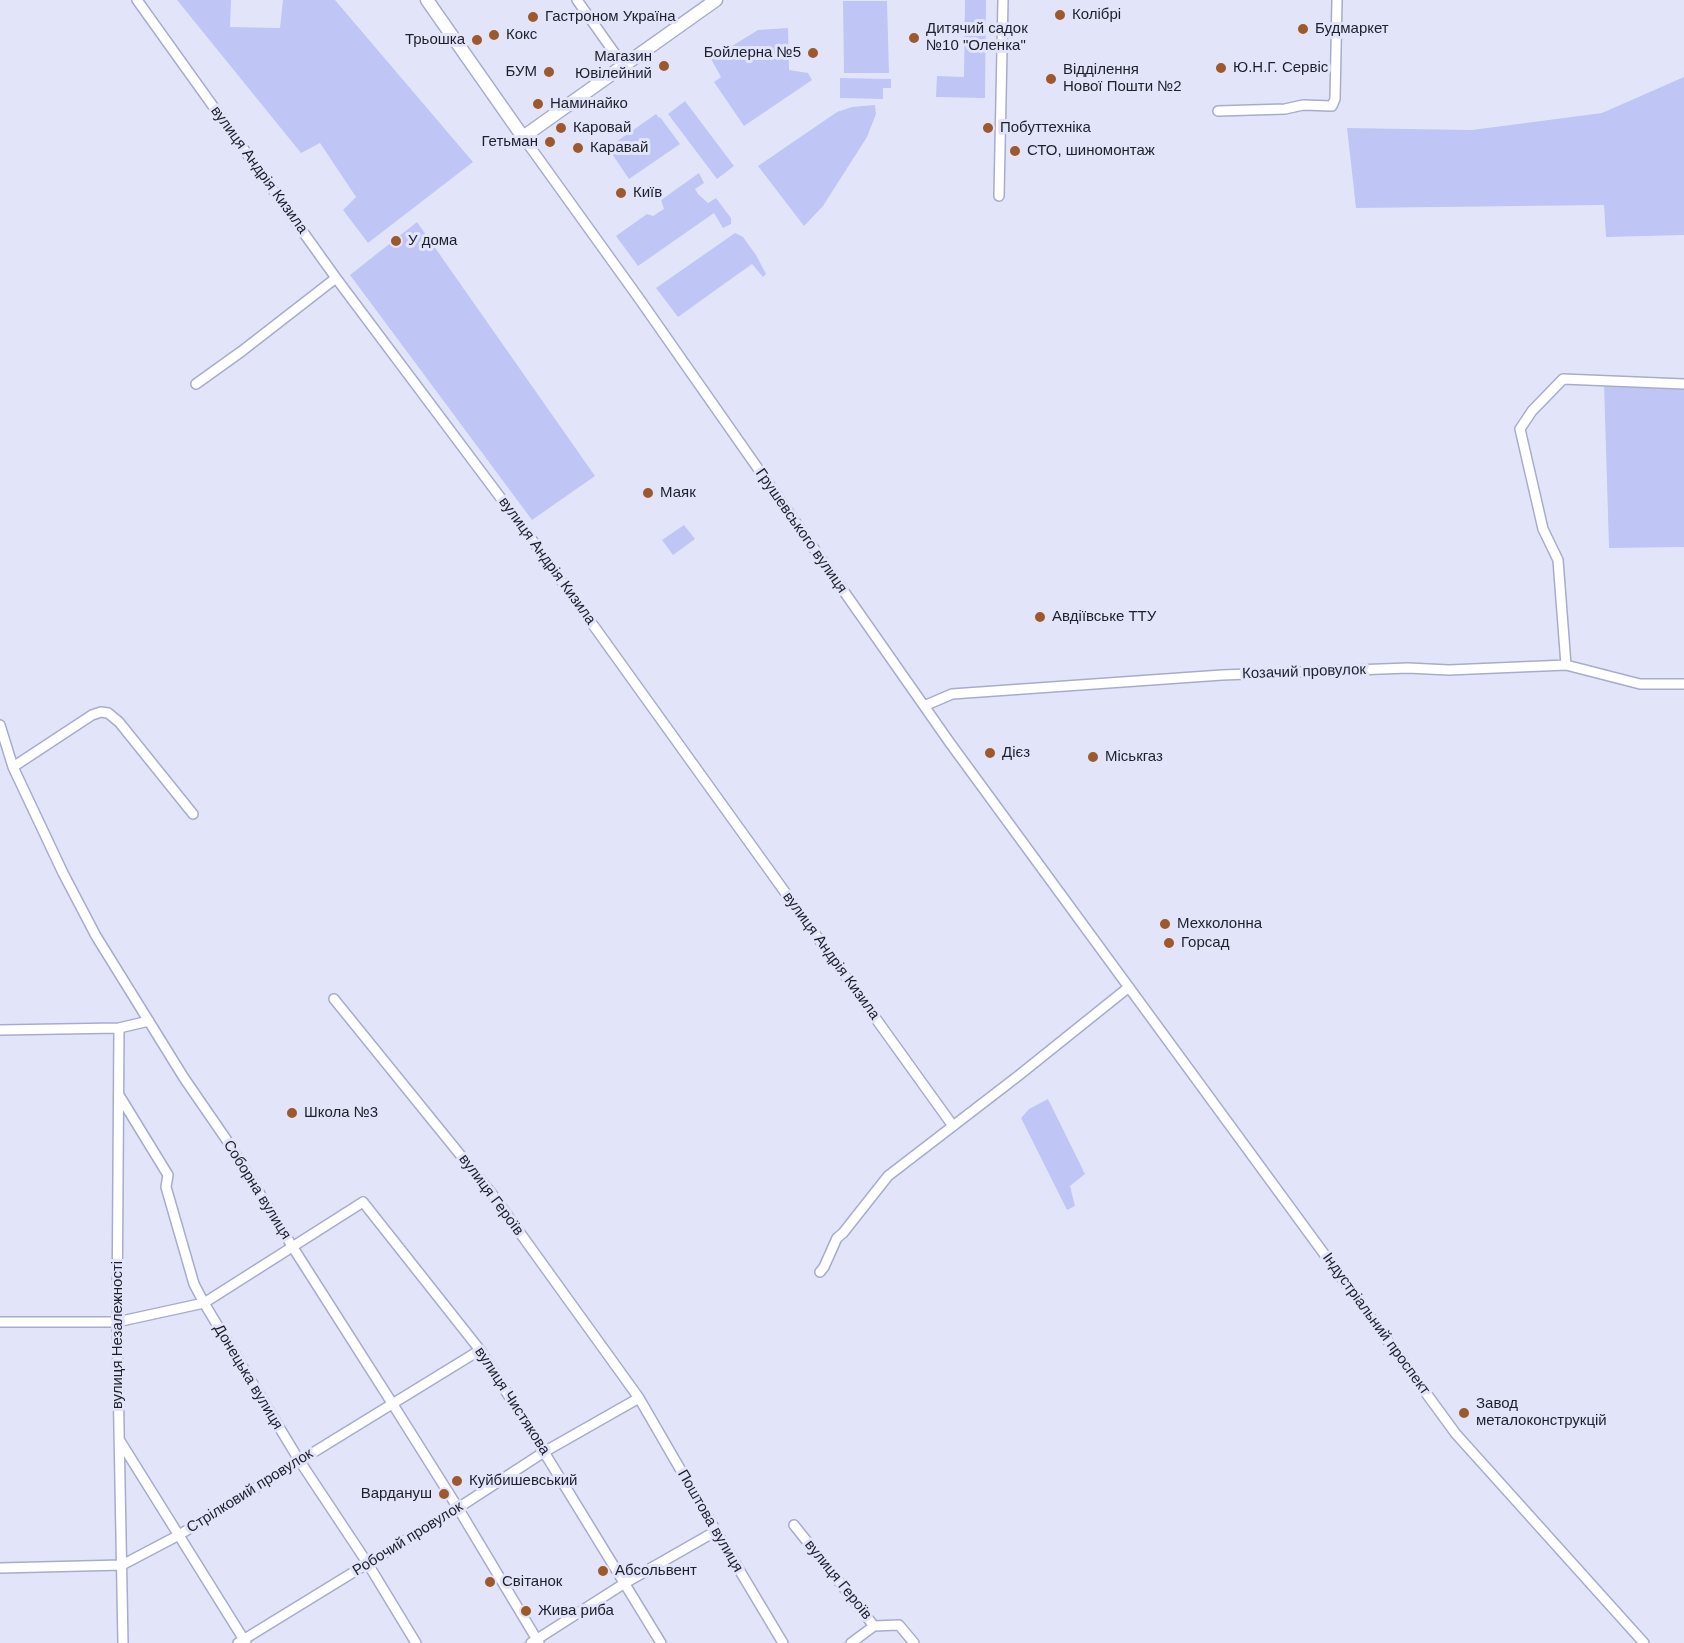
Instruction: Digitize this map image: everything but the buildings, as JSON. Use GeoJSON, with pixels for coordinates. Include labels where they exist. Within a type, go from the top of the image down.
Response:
{"type":"FeatureCollection","features":[{"type":"Feature","properties":{"kind":"main road","name":"Грушевського вулиця"},"geometry":{"type":"LineString","coordinates":[[427,0],[523,137]]}},
{"type":"Feature","properties":{"kind":"main road"},"geometry":{"type":"LineString","coordinates":[[523,137],[716,0]]}},
{"type":"Feature","properties":{"kind":"street","name":"вулиця Андрія Кизила"},"geometry":{"type":"LineString","coordinates":[[137,0],[336,278],[527,533],[953,1126]]}},
{"type":"Feature","properties":{"kind":"street"},"geometry":{"type":"LineString","coordinates":[[577,0],[623,65]]}},
{"type":"Feature","properties":{"kind":"street"},"geometry":{"type":"LineString","coordinates":[[999,196],[1003,0]]}},
{"type":"Feature","properties":{"kind":"street"},"geometry":{"type":"LineString","coordinates":[[1218,111],[1285,110],[1303,105],[1332,106],[1335,99],[1337,0]]}},
{"type":"Feature","properties":{"kind":"street","name":"Грушевського вулиця"},"geometry":{"type":"LineString","coordinates":[[523,137],[638,297],[924,706],[1129,987]]}},
{"type":"Feature","properties":{"kind":"street"},"geometry":{"type":"LineString","coordinates":[[196,384],[336,278]]}},
{"type":"Feature","properties":{"kind":"street"},"geometry":{"type":"LineString","coordinates":[[1566,665],[1558,560],[1543,529],[1520,429],[1532,411],[1563,379],[1684,384]]}},
{"type":"Feature","properties":{"kind":"street","name":"Козачий провулок"},"geometry":{"type":"LineString","coordinates":[[924,706],[952,694],[1222,675],[1408,668],[1449,670],[1566,665],[1641,684],[1684,684]]}},
{"type":"Feature","properties":{"kind":"street"},"geometry":{"type":"LineString","coordinates":[[13,767],[92,715],[101,712],[108,713],[119,722],[193,813]]}},
{"type":"Feature","properties":{"kind":"street","name":"Соборна вулиця"},"geometry":{"type":"LineString","coordinates":[[0,724],[13,767],[63,873],[96,936],[184,1078],[226,1139],[393,1403],[458,1508],[535,1642]]}},
{"type":"Feature","properties":{"kind":"street"},"geometry":{"type":"LineString","coordinates":[[820,1272],[837,1238],[888,1176],[1129,987]]}},
{"type":"Feature","properties":{"kind":"street","name":"Індустріальний проспект"},"geometry":{"type":"LineString","coordinates":[[1129,987],[1456,1434],[1644,1643]]}},
{"type":"Feature","properties":{"kind":"street","name":"вулиця Героїв"},"geometry":{"type":"LineString","coordinates":[[334,999],[492,1194],[639,1398]]}},
{"type":"Feature","properties":{"kind":"street"},"geometry":{"type":"LineString","coordinates":[[0,1030],[119,1028],[149,1022]]}},
{"type":"Feature","properties":{"kind":"street","name":"вулиця Незалежності"},"geometry":{"type":"LineString","coordinates":[[119,1028],[117,1322],[123,1643]]}},
{"type":"Feature","properties":{"kind":"street","name":"Донецька вулиця"},"geometry":{"type":"LineString","coordinates":[[119,1095],[168,1175],[166,1187],[194,1284],[204,1303],[299,1460],[368,1564],[416,1643]]}},
{"type":"Feature","properties":{"kind":"street","name":"вулиця Чистякова"},"geometry":{"type":"LineString","coordinates":[[292,1246],[363,1202],[480,1350],[661,1643]]}},
{"type":"Feature","properties":{"kind":"street"},"geometry":{"type":"LineString","coordinates":[[0,1322],[117,1322],[204,1303],[292,1246]]}},
{"type":"Feature","properties":{"kind":"street","name":"Стрілковий провулок"},"geometry":{"type":"LineString","coordinates":[[0,1568],[122,1565],[179,1535],[480,1350]]}},
{"type":"Feature","properties":{"kind":"street","name":"Робочий провулок"},"geometry":{"type":"LineString","coordinates":[[242,1642],[544,1452],[639,1398]]}},
{"type":"Feature","properties":{"kind":"street","name":"Поштова вулиця"},"geometry":{"type":"LineString","coordinates":[[639,1398],[783,1643]]}},
{"type":"Feature","properties":{"kind":"street"},"geometry":{"type":"LineString","coordinates":[[119,1439],[242,1642]]}},
{"type":"Feature","properties":{"kind":"street","name":"вулиця Героїв"},"geometry":{"type":"LineString","coordinates":[[794,1525],[874,1626],[899,1625],[914,1643]]}},
{"type":"Feature","properties":{"kind":"street"},"geometry":{"type":"LineString","coordinates":[[535,1642],[625,1583],[716,1531]]}},
{"type":"Feature","properties":{"kind":"street"},"geometry":{"type":"LineString","coordinates":[[851,1643],[874,1626]]}},
{"type":"Feature","properties":{"kind":"shaded area"},"geometry":{"type":"Polygon","coordinates":[[[177,0],[231,0],[230,27],[280,28],[283,0],[335,0],[473,162],[368,243],[343,210],[356,197],[320,143],[301,153],[177,0]]]}},
{"type":"Feature","properties":{"kind":"shaded area"},"geometry":{"type":"Polygon","coordinates":[[[965,0],[986,0],[985,98],[936,97],[937,76],[964,77],[965,0]]]}},
{"type":"Feature","properties":{"kind":"shaded area"},"geometry":{"type":"Polygon","coordinates":[[[843,1],[887,1],[889,73],[844,73],[843,1]]]}},
{"type":"Feature","properties":{"kind":"shaded area"},"geometry":{"type":"Polygon","coordinates":[[[788,28],[789,70],[808,73],[812,80],[744,126],[714,82],[721,77],[711,59],[758,30],[788,28]]]}},
{"type":"Feature","properties":{"kind":"shaded area"},"geometry":{"type":"Polygon","coordinates":[[[1684,77],[1684,235],[1606,237],[1604,205],[1356,208],[1347,128],[1472,130],[1602,113],[1684,77]]]}},
{"type":"Feature","properties":{"kind":"shaded area"},"geometry":{"type":"Polygon","coordinates":[[[840,78],[891,79],[891,88],[883,88],[883,99],[840,98],[840,78]]]}},
{"type":"Feature","properties":{"kind":"shaded area"},"geometry":{"type":"Polygon","coordinates":[[[685,101],[734,166],[717,179],[668,114],[685,101]]]}},
{"type":"Feature","properties":{"kind":"shaded area"},"geometry":{"type":"Polygon","coordinates":[[[875,105],[876,114],[867,137],[823,206],[804,226],[758,166],[837,112],[852,107],[875,105]]]}},
{"type":"Feature","properties":{"kind":"shaded area"},"geometry":{"type":"Polygon","coordinates":[[[656,114],[680,144],[629,179],[612,154],[618,151],[619,147],[616,142],[656,114]]]}},
{"type":"Feature","properties":{"kind":"shaded area"},"geometry":{"type":"Polygon","coordinates":[[[699,173],[704,183],[695,189],[698,194],[708,203],[716,198],[731,218],[731,224],[723,228],[714,213],[638,266],[616,236],[647,214],[653,216],[664,209],[661,200],[699,173]]]}},
{"type":"Feature","properties":{"kind":"shaded area"},"geometry":{"type":"Polygon","coordinates":[[[417,222],[595,476],[532,520],[350,275],[417,222]]]}},
{"type":"Feature","properties":{"kind":"shaded area"},"geometry":{"type":"Polygon","coordinates":[[[735,233],[743,237],[766,274],[763,277],[752,264],[678,317],[656,288],[735,233]]]}},
{"type":"Feature","properties":{"kind":"shaded area"},"geometry":{"type":"Polygon","coordinates":[[[1604,383],[1684,387],[1684,547],[1609,548],[1604,383]]]}},
{"type":"Feature","properties":{"kind":"shaded area"},"geometry":{"type":"Polygon","coordinates":[[[684,525],[695,539],[673,555],[662,540],[684,525]]]}},
{"type":"Feature","properties":{"kind":"shaded area"},"geometry":{"type":"Polygon","coordinates":[[[1048,1099],[1085,1174],[1070,1186],[1075,1206],[1067,1210],[1021,1118],[1029,1109],[1048,1099]]]}},
{"type":"Feature","properties":{"kind":"place","name":"Колібрі"},"geometry":{"type":"Point","coordinates":[1060,15]}},
{"type":"Feature","properties":{"kind":"place","name":"Гастроном Україна"},"geometry":{"type":"Point","coordinates":[533,17]}},
{"type":"Feature","properties":{"kind":"place","name":"Будмаркет"},"geometry":{"type":"Point","coordinates":[1303,29]}},
{"type":"Feature","properties":{"kind":"place","name":"Кокс"},"geometry":{"type":"Point","coordinates":[494,35]}},
{"type":"Feature","properties":{"kind":"place","name":"Дитячий садок №10 \"Оленка\""},"geometry":{"type":"Point","coordinates":[914,38]}},
{"type":"Feature","properties":{"kind":"place","name":"Трьошка"},"geometry":{"type":"Point","coordinates":[477,40]}},
{"type":"Feature","properties":{"kind":"place","name":"Бойлерна №5"},"geometry":{"type":"Point","coordinates":[813,53]}},
{"type":"Feature","properties":{"kind":"place","name":"Магазин Ювілейний"},"geometry":{"type":"Point","coordinates":[664,66]}},
{"type":"Feature","properties":{"kind":"place","name":"Ю.Н.Г. Сервіс"},"geometry":{"type":"Point","coordinates":[1221,68]}},
{"type":"Feature","properties":{"kind":"place","name":"БУМ"},"geometry":{"type":"Point","coordinates":[549,72]}},
{"type":"Feature","properties":{"kind":"place","name":"Відділення Нової Пошти №2"},"geometry":{"type":"Point","coordinates":[1051,79]}},
{"type":"Feature","properties":{"kind":"place","name":"Наминайко"},"geometry":{"type":"Point","coordinates":[538,104]}},
{"type":"Feature","properties":{"kind":"place","name":"Каровай"},"geometry":{"type":"Point","coordinates":[561,128]}},
{"type":"Feature","properties":{"kind":"place","name":"Побуттехніка"},"geometry":{"type":"Point","coordinates":[988,128]}},
{"type":"Feature","properties":{"kind":"place","name":"Гетьман"},"geometry":{"type":"Point","coordinates":[550,142]}},
{"type":"Feature","properties":{"kind":"place","name":"Каравай"},"geometry":{"type":"Point","coordinates":[578,148]}},
{"type":"Feature","properties":{"kind":"place","name":"СТО, шиномонтаж"},"geometry":{"type":"Point","coordinates":[1015,151]}},
{"type":"Feature","properties":{"kind":"place","name":"Київ"},"geometry":{"type":"Point","coordinates":[621,193]}},
{"type":"Feature","properties":{"kind":"place","name":"У дома"},"geometry":{"type":"Point","coordinates":[396,241]}},
{"type":"Feature","properties":{"kind":"place","name":"Маяк"},"geometry":{"type":"Point","coordinates":[648,493]}},
{"type":"Feature","properties":{"kind":"place","name":"Авдіївське ТТУ"},"geometry":{"type":"Point","coordinates":[1040,617]}},
{"type":"Feature","properties":{"kind":"place","name":"Дієз"},"geometry":{"type":"Point","coordinates":[990,753]}},
{"type":"Feature","properties":{"kind":"place","name":"Міськгаз"},"geometry":{"type":"Point","coordinates":[1093,757]}},
{"type":"Feature","properties":{"kind":"place","name":"Мехколонна"},"geometry":{"type":"Point","coordinates":[1165,924]}},
{"type":"Feature","properties":{"kind":"place","name":"Горсад"},"geometry":{"type":"Point","coordinates":[1169,943]}},
{"type":"Feature","properties":{"kind":"place","name":"Школа №3"},"geometry":{"type":"Point","coordinates":[292,1113]}},
{"type":"Feature","properties":{"kind":"place","name":"Завод металоконструкцій"},"geometry":{"type":"Point","coordinates":[1464,1413]}},
{"type":"Feature","properties":{"kind":"place","name":"Куйбишевський"},"geometry":{"type":"Point","coordinates":[457,1481]}},
{"type":"Feature","properties":{"kind":"place","name":"Вардануш"},"geometry":{"type":"Point","coordinates":[444,1494]}},
{"type":"Feature","properties":{"kind":"place","name":"Абсольвент"},"geometry":{"type":"Point","coordinates":[603,1571]}},
{"type":"Feature","properties":{"kind":"place","name":"Світанок"},"geometry":{"type":"Point","coordinates":[490,1582]}},
{"type":"Feature","properties":{"kind":"place","name":"Жива риба"},"geometry":{"type":"Point","coordinates":[526,1611]}}]}
